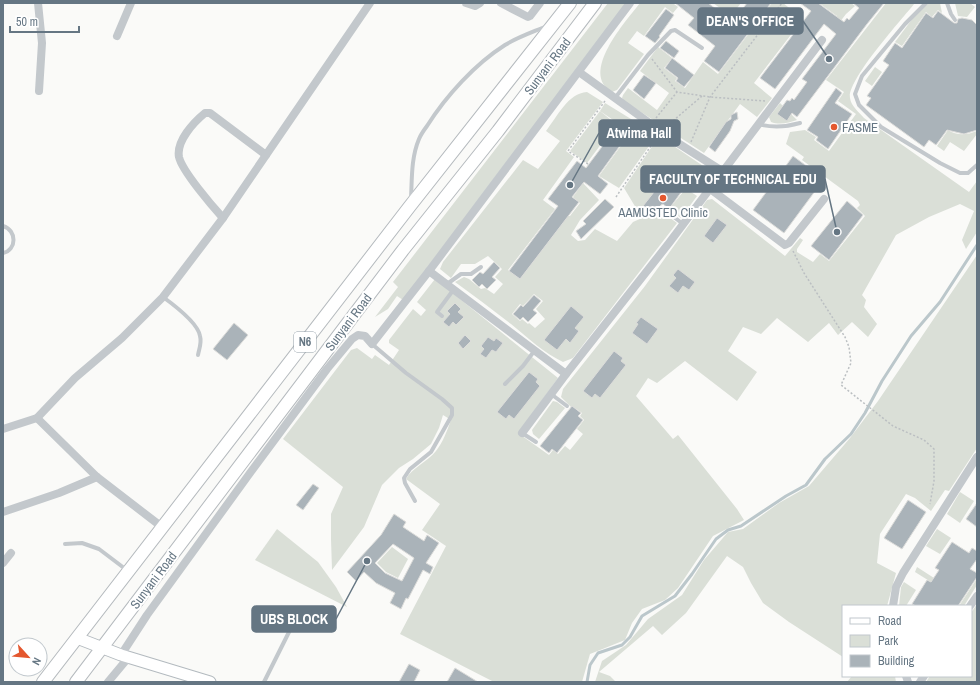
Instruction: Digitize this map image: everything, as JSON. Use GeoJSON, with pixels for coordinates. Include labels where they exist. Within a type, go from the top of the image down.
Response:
{"type":"FeatureCollection","features":[{"type":"Feature","properties":{"kind":"main road","name":"N6"},"geometry":{"type":"LineString","coordinates":[[43,682],[410,206],[570,3]]}},
{"type":"Feature","properties":{"kind":"main road","name":"Sunyani Road"},"geometry":{"type":"LineString","coordinates":[[76,682],[403,250],[498,131],[595,3]]}},
{"type":"Feature","properties":{"kind":"main road"},"geometry":{"type":"LineString","coordinates":[[554,23],[584,18]]}},
{"type":"Feature","properties":{"kind":"street"},"geometry":{"type":"LineString","coordinates":[[38,3],[42,43],[39,91]]}},
{"type":"Feature","properties":{"kind":"street"},"geometry":{"type":"LineString","coordinates":[[118,36],[131,3]]}},
{"type":"Feature","properties":{"kind":"street"},"geometry":{"type":"LineString","coordinates":[[3,429],[37,418],[74,378],[122,338],[163,297],[223,218],[370,3]]}},
{"type":"Feature","properties":{"kind":"street"},"geometry":{"type":"LineString","coordinates":[[466,3],[475,6],[480,3]]}},
{"type":"Feature","properties":{"kind":"street"},"geometry":{"type":"LineString","coordinates":[[501,3],[528,17],[540,3]]}},
{"type":"Feature","properties":{"kind":"street"},"geometry":{"type":"LineString","coordinates":[[108,682],[124,657],[147,615],[212,524],[327,369],[352,339],[358,335],[365,336],[372,344],[429,271],[630,3]]}},
{"type":"Feature","properties":{"kind":"street"},"geometry":{"type":"LineString","coordinates":[[522,433],[822,40]]}},
{"type":"Feature","properties":{"kind":"street"},"geometry":{"type":"LineString","coordinates":[[578,72],[661,131],[722,171]]}},
{"type":"Feature","properties":{"kind":"street"},"geometry":{"type":"LineString","coordinates":[[223,218],[195,183],[179,157],[180,143],[188,130],[205,113],[210,113],[266,155]]}},
{"type":"Feature","properties":{"kind":"street"},"geometry":{"type":"LineString","coordinates":[[709,188],[782,243],[787,244],[824,199]]}},
{"type":"Feature","properties":{"kind":"street"},"geometry":{"type":"LineString","coordinates":[[429,271],[566,374]]}},
{"type":"Feature","properties":{"kind":"street"},"geometry":{"type":"LineString","coordinates":[[37,418],[97,477],[162,527]]}},
{"type":"Feature","properties":{"kind":"street"},"geometry":{"type":"LineString","coordinates":[[893,605],[896,587],[903,573],[977,457]]}},
{"type":"Feature","properties":{"kind":"street"},"geometry":{"type":"LineString","coordinates":[[3,512],[59,493],[97,477]]}},
{"type":"Feature","properties":{"kind":"street"},"geometry":{"type":"LineString","coordinates":[[3,563],[11,553]]}},
{"type":"Feature","properties":{"kind":"street"},"geometry":{"type":"LineString","coordinates":[[971,605],[977,596]]}},
{"type":"Feature","properties":{"kind":"street"},"geometry":{"type":"LineString","coordinates":[[77,638],[124,657],[196,680],[210,682]]}},
{"type":"Feature","properties":{"kind":"lane"},"geometry":{"type":"LineString","coordinates":[[926,3],[905,24],[862,76],[855,94],[859,105],[880,127],[940,163],[960,173],[968,173],[977,165]]}},
{"type":"Feature","properties":{"kind":"lane"},"geometry":{"type":"LineString","coordinates":[[947,3],[955,20]]}},
{"type":"Feature","properties":{"kind":"lane"},"geometry":{"type":"LineString","coordinates":[[410,206],[413,156],[419,137],[435,112],[468,76],[488,57],[506,44],[554,23]]}},
{"type":"Feature","properties":{"kind":"lane"},"geometry":{"type":"LineString","coordinates":[[612,96],[668,34],[675,30],[702,48]]}},
{"type":"Feature","properties":{"kind":"lane"},"geometry":{"type":"LineString","coordinates":[[758,124],[773,127],[790,126],[800,123]]}},
{"type":"Feature","properties":{"kind":"lane"},"geometry":{"type":"LineString","coordinates":[[662,208],[683,224]]}},
{"type":"Feature","properties":{"kind":"lane"},"geometry":{"type":"LineString","coordinates":[[3,226],[10,229],[13,238],[12,247],[3,253]]}},
{"type":"Feature","properties":{"kind":"lane"},"geometry":{"type":"LineString","coordinates":[[442,316],[437,312],[451,287],[461,274],[471,274],[481,267]]}},
{"type":"Feature","properties":{"kind":"lane"},"geometry":{"type":"LineString","coordinates":[[163,297],[181,311],[200,334],[201,341],[198,355]]}},
{"type":"Feature","properties":{"kind":"lane"},"geometry":{"type":"LineString","coordinates":[[372,344],[406,373],[452,408],[452,415],[431,452],[410,469],[404,478],[405,483],[415,501]]}},
{"type":"Feature","properties":{"kind":"lane"},"geometry":{"type":"LineString","coordinates":[[506,384],[523,366],[535,350]]}},
{"type":"Feature","properties":{"kind":"lane"},"geometry":{"type":"LineString","coordinates":[[551,394],[567,406]]}},
{"type":"Feature","properties":{"kind":"lane"},"geometry":{"type":"LineString","coordinates":[[522,433],[536,442]]}},
{"type":"Feature","properties":{"kind":"lane"},"geometry":{"type":"LineString","coordinates":[[65,544],[82,543],[99,549],[128,571]]}},
{"type":"Feature","properties":{"kind":"lane"},"geometry":{"type":"LineString","coordinates":[[264,682],[296,618]]}},
{"type":"Feature","properties":{"kind":"path"},"geometry":{"type":"LineString","coordinates":[[688,149],[710,97],[782,3]]}},
{"type":"Feature","properties":{"kind":"path"},"geometry":{"type":"LineString","coordinates":[[648,55],[677,92],[710,97],[775,102]]}},
{"type":"Feature","properties":{"kind":"path"},"geometry":{"type":"LineString","coordinates":[[651,124],[677,92]]}},
{"type":"Feature","properties":{"kind":"path"},"geometry":{"type":"LineString","coordinates":[[588,164],[568,151],[612,96]]}},
{"type":"Feature","properties":{"kind":"path"},"geometry":{"type":"LineString","coordinates":[[616,197],[661,131],[702,96]]}},
{"type":"Feature","properties":{"kind":"path"},"geometry":{"type":"LineString","coordinates":[[678,187],[681,182],[703,197]]}},
{"type":"Feature","properties":{"kind":"path"},"geometry":{"type":"LineString","coordinates":[[789,243],[804,273],[845,336],[849,347],[851,363],[841,385],[893,426],[924,440],[934,449],[934,481],[930,504]]}},
{"type":"Feature","properties":{"kind":"green space"},"geometry":{"type":"Polygon","coordinates":[[[608,3],[626,3],[403,300],[397,296],[388,309],[375,317],[398,287],[393,282],[608,3]]]}},
{"type":"Feature","properties":{"kind":"green space"},"geometry":{"type":"Polygon","coordinates":[[[640,3],[675,3],[674,4],[678,7],[673,13],[665,7],[644,36],[637,31],[628,43],[644,54],[617,90],[612,92],[603,83],[600,73],[603,60],[608,47],[616,34],[640,3]]]}},
{"type":"Feature","properties":{"kind":"green space"},"geometry":{"type":"Polygon","coordinates":[[[713,3],[741,3],[731,16],[713,3]]]}},
{"type":"Feature","properties":{"kind":"green space"},"geometry":{"type":"Polygon","coordinates":[[[772,3],[783,3],[803,19],[754,83],[772,98],[757,117],[740,104],[704,153],[624,101],[622,98],[628,88],[657,110],[669,93],[640,71],[658,47],[672,58],[664,68],[677,78],[675,81],[685,88],[703,62],[718,74],[772,3]]]}},
{"type":"Feature","properties":{"kind":"green space"},"geometry":{"type":"Polygon","coordinates":[[[819,3],[851,3],[855,6],[846,14],[833,31],[829,28],[837,16],[819,3]]]}},
{"type":"Feature","properties":{"kind":"green space"},"geometry":{"type":"Polygon","coordinates":[[[886,3],[915,3],[866,64],[851,89],[850,98],[854,106],[864,118],[969,192],[977,181],[977,232],[966,249],[962,240],[974,211],[960,204],[929,217],[896,235],[862,295],[866,300],[864,307],[877,324],[868,337],[852,322],[838,335],[829,323],[808,342],[777,318],[761,334],[743,327],[728,351],[757,372],[737,401],[685,361],[657,383],[648,378],[636,396],[673,439],[678,435],[737,509],[744,520],[713,536],[678,588],[665,600],[642,609],[632,623],[625,640],[590,654],[582,682],[494,682],[400,634],[446,546],[422,530],[440,504],[406,479],[436,451],[443,440],[451,420],[443,415],[439,428],[431,444],[399,468],[382,485],[364,527],[332,570],[331,514],[343,487],[283,439],[351,350],[357,348],[372,359],[375,355],[389,365],[399,350],[389,343],[389,340],[413,309],[421,316],[426,310],[417,302],[435,279],[558,378],[518,433],[549,455],[553,450],[558,454],[565,446],[570,450],[583,434],[577,429],[584,420],[580,416],[582,413],[572,406],[571,407],[561,397],[563,389],[645,286],[707,200],[712,199],[785,256],[800,238],[803,240],[797,249],[797,252],[813,262],[820,254],[829,261],[865,216],[857,208],[860,205],[858,201],[802,160],[804,157],[786,144],[790,132],[805,130],[816,137],[814,140],[829,151],[856,114],[838,101],[844,92],[826,80],[886,3]]]}},
{"type":"Feature","properties":{"kind":"green space"},"geometry":{"type":"Polygon","coordinates":[[[930,3],[940,3],[942,13],[938,10],[932,17],[926,12],[902,46],[895,42],[919,10],[923,6],[930,3]]]}},
{"type":"Feature","properties":{"kind":"green space"},"geometry":{"type":"Polygon","coordinates":[[[955,3],[970,3],[975,7],[967,17],[958,16],[955,3]]]}},
{"type":"Feature","properties":{"kind":"green space"},"geometry":{"type":"Polygon","coordinates":[[[875,67],[882,72],[872,86],[865,81],[875,67]]]}},
{"type":"Feature","properties":{"kind":"green space"},"geometry":{"type":"Polygon","coordinates":[[[587,92],[603,102],[566,151],[574,157],[543,200],[555,209],[508,270],[520,279],[568,216],[570,216],[580,203],[573,197],[583,183],[599,200],[580,220],[571,235],[578,241],[585,240],[595,229],[617,241],[633,222],[642,218],[624,188],[659,136],[709,170],[710,175],[699,192],[681,180],[677,186],[672,183],[669,186],[649,171],[640,182],[654,192],[643,207],[654,216],[659,210],[677,223],[573,358],[563,362],[543,350],[455,282],[464,277],[469,279],[481,289],[485,288],[494,294],[503,284],[495,277],[502,269],[488,256],[475,264],[461,264],[451,278],[440,269],[443,262],[523,160],[538,169],[560,141],[546,131],[569,101],[580,93],[587,92]],[[534,294],[523,306],[520,304],[512,314],[520,321],[522,319],[535,328],[545,319],[536,309],[543,301],[534,294]]]}},
{"type":"Feature","properties":{"kind":"green space"},"geometry":{"type":"Polygon","coordinates":[[[605,103],[657,135],[619,188],[599,176],[628,136],[617,127],[619,124],[600,111],[605,103]]]}},
{"type":"Feature","properties":{"kind":"green space"},"geometry":{"type":"Polygon","coordinates":[[[780,103],[797,120],[784,123],[771,122],[769,117],[780,103]]]}},
{"type":"Feature","properties":{"kind":"green space"},"geometry":{"type":"Polygon","coordinates":[[[600,111],[616,124],[587,163],[570,151],[600,111]]]}},
{"type":"Feature","properties":{"kind":"green space"},"geometry":{"type":"Polygon","coordinates":[[[948,130],[962,134],[977,131],[977,134],[964,151],[950,142],[944,151],[937,146],[948,130]]]}},
{"type":"Feature","properties":{"kind":"green space"},"geometry":{"type":"Polygon","coordinates":[[[682,186],[697,196],[681,218],[669,209],[683,192],[680,189],[682,186]]]}},
{"type":"Feature","properties":{"kind":"green space"},"geometry":{"type":"Polygon","coordinates":[[[977,255],[977,448],[949,491],[945,490],[931,511],[915,498],[906,494],[880,534],[877,563],[896,573],[887,605],[842,605],[842,656],[763,603],[743,567],[727,556],[686,613],[662,635],[653,626],[599,672],[610,676],[616,682],[595,682],[602,661],[626,645],[648,619],[682,595],[704,560],[728,532],[743,529],[779,503],[809,486],[850,438],[878,401],[977,255]]]}},
{"type":"Feature","properties":{"kind":"green space"},"geometry":{"type":"Polygon","coordinates":[[[553,401],[565,408],[539,439],[533,434],[532,430],[553,401]]]}},
{"type":"Feature","properties":{"kind":"green space"},"geometry":{"type":"Polygon","coordinates":[[[960,492],[974,501],[960,523],[947,514],[960,492]]]}},
{"type":"Feature","properties":{"kind":"green space"},"geometry":{"type":"Polygon","coordinates":[[[277,529],[318,562],[336,587],[347,607],[255,560],[277,529]]]}},
{"type":"Feature","properties":{"kind":"green space"},"geometry":{"type":"Polygon","coordinates":[[[937,529],[951,538],[940,554],[926,546],[937,529]]]}},
{"type":"Feature","properties":{"kind":"green space"},"geometry":{"type":"Polygon","coordinates":[[[392,547],[408,559],[398,578],[386,572],[377,563],[392,547]]]}},
{"type":"Feature","properties":{"kind":"green space"},"geometry":{"type":"Polygon","coordinates":[[[917,567],[934,578],[931,582],[915,572],[917,567]]]}},
{"type":"Feature","properties":{"kind":"green space"},"geometry":{"type":"Polygon","coordinates":[[[976,580],[977,585],[965,605],[960,605],[976,580]]]}},
{"type":"Feature","properties":{"kind":"green space"},"geometry":{"type":"Polygon","coordinates":[[[904,582],[916,590],[907,605],[899,605],[901,587],[904,582]]]}},
{"type":"Feature","properties":{"kind":"green space"},"geometry":{"type":"Polygon","coordinates":[[[977,604],[977,682],[926,682],[929,677],[972,677],[972,612],[977,604]]]}},
{"type":"Feature","properties":{"kind":"green space"},"geometry":{"type":"Polygon","coordinates":[[[851,677],[895,677],[896,682],[847,682],[851,677]]]}},
{"type":"Feature","properties":{"kind":"building"},"geometry":{"type":"Polygon","coordinates":[[[675,3],[708,3],[733,22],[747,3],[771,3],[719,72],[704,61],[715,46],[688,25],[694,18],[675,3]]]}},
{"type":"Feature","properties":{"kind":"building"},"geometry":{"type":"Polygon","coordinates":[[[800,3],[818,3],[844,22],[847,18],[849,20],[859,8],[853,3],[884,3],[797,117],[792,113],[787,121],[777,114],[787,100],[790,101],[792,98],[794,100],[807,82],[802,79],[836,34],[824,24],[775,89],[760,78],[811,11],[800,3]]]}},
{"type":"Feature","properties":{"kind":"building"},"geometry":{"type":"Polygon","coordinates":[[[666,9],[674,15],[655,43],[645,36],[666,9]]]}},
{"type":"Feature","properties":{"kind":"building"},"geometry":{"type":"Polygon","coordinates":[[[938,11],[954,23],[957,23],[958,19],[962,18],[972,20],[977,25],[977,130],[964,134],[947,130],[936,145],[929,140],[924,147],[866,105],[871,98],[867,96],[889,65],[883,61],[895,43],[902,48],[926,13],[933,18],[938,11]]]}},
{"type":"Feature","properties":{"kind":"building"},"geometry":{"type":"Polygon","coordinates":[[[666,41],[679,51],[674,58],[660,48],[666,41]]]}},
{"type":"Feature","properties":{"kind":"building"},"geometry":{"type":"Polygon","coordinates":[[[672,58],[694,75],[684,87],[676,81],[678,78],[665,68],[672,58]]]}},
{"type":"Feature","properties":{"kind":"building"},"geometry":{"type":"Polygon","coordinates":[[[644,75],[656,83],[644,99],[633,90],[644,75]]]}},
{"type":"Feature","properties":{"kind":"building"},"geometry":{"type":"Polygon","coordinates":[[[836,88],[842,93],[835,103],[852,114],[828,149],[816,140],[818,137],[807,130],[836,88]]]}},
{"type":"Feature","properties":{"kind":"building"},"geometry":{"type":"Polygon","coordinates":[[[737,112],[738,119],[734,121],[730,131],[715,152],[709,147],[726,122],[731,119],[731,115],[737,112]]]}},
{"type":"Feature","properties":{"kind":"building"},"geometry":{"type":"Polygon","coordinates":[[[616,128],[627,136],[598,176],[608,184],[600,194],[584,182],[572,197],[579,202],[520,279],[509,271],[558,206],[548,199],[577,161],[586,168],[616,128]]]}},
{"type":"Feature","properties":{"kind":"building"},"geometry":{"type":"Polygon","coordinates":[[[793,156],[824,179],[784,233],[753,210],[770,187],[768,185],[775,176],[777,178],[793,156]]]}},
{"type":"Feature","properties":{"kind":"building","name":"AAMUSTED Clinic"},"geometry":{"type":"Polygon","coordinates":[[[649,171],[670,187],[672,184],[682,191],[669,209],[663,204],[655,215],[643,206],[654,192],[641,182],[649,171]]]}},
{"type":"Feature","properties":{"kind":"building"},"geometry":{"type":"Polygon","coordinates":[[[605,199],[614,207],[581,239],[576,231],[586,224],[583,221],[605,199]]]}},
{"type":"Feature","properties":{"kind":"building"},"geometry":{"type":"Polygon","coordinates":[[[847,201],[863,215],[829,260],[811,246],[847,201]]]}},
{"type":"Feature","properties":{"kind":"building"},"geometry":{"type":"Polygon","coordinates":[[[717,218],[727,225],[713,243],[704,236],[717,218]]]}},
{"type":"Feature","properties":{"kind":"building"},"geometry":{"type":"Polygon","coordinates":[[[494,262],[500,268],[492,277],[496,280],[487,289],[482,284],[479,287],[472,280],[480,272],[483,274],[494,262]]]}},
{"type":"Feature","properties":{"kind":"building"},"geometry":{"type":"Polygon","coordinates":[[[678,269],[695,282],[689,290],[683,286],[678,293],[669,286],[676,278],[673,275],[678,269]]]}},
{"type":"Feature","properties":{"kind":"building"},"geometry":{"type":"Polygon","coordinates":[[[534,295],[541,301],[533,310],[537,313],[528,322],[523,317],[520,320],[513,314],[521,305],[523,307],[534,295]]]}},
{"type":"Feature","properties":{"kind":"building"},"geometry":{"type":"Polygon","coordinates":[[[455,303],[461,309],[458,312],[464,317],[456,325],[453,322],[449,327],[443,322],[450,314],[447,311],[455,303]]]}},
{"type":"Feature","properties":{"kind":"building"},"geometry":{"type":"Polygon","coordinates":[[[571,306],[584,317],[575,328],[579,331],[570,343],[566,339],[557,350],[544,340],[571,306]]]}},
{"type":"Feature","properties":{"kind":"building"},"geometry":{"type":"Polygon","coordinates":[[[641,317],[658,329],[647,344],[632,333],[638,324],[636,323],[641,317]]]}},
{"type":"Feature","properties":{"kind":"building"},"geometry":{"type":"Polygon","coordinates":[[[234,323],[248,335],[227,360],[213,349],[234,323]]]}},
{"type":"Feature","properties":{"kind":"building"},"geometry":{"type":"Polygon","coordinates":[[[465,335],[471,341],[463,349],[458,343],[465,335]]]}},
{"type":"Feature","properties":{"kind":"building"},"geometry":{"type":"Polygon","coordinates":[[[488,337],[494,341],[496,338],[503,343],[496,352],[492,350],[486,358],[480,354],[484,349],[481,346],[488,337]]]}},
{"type":"Feature","properties":{"kind":"building"},"geometry":{"type":"Polygon","coordinates":[[[614,351],[623,358],[621,361],[626,365],[600,398],[595,394],[592,398],[583,391],[614,351]]]}},
{"type":"Feature","properties":{"kind":"building"},"geometry":{"type":"Polygon","coordinates":[[[529,372],[538,379],[536,382],[540,386],[514,419],[509,415],[506,419],[497,412],[529,372]]]}},
{"type":"Feature","properties":{"kind":"building"},"geometry":{"type":"Polygon","coordinates":[[[572,406],[581,413],[578,416],[583,420],[557,453],[552,449],[549,453],[540,446],[572,406]]]}},
{"type":"Feature","properties":{"kind":"building"},"geometry":{"type":"Polygon","coordinates":[[[313,484],[319,488],[303,510],[296,505],[313,484]]]}},
{"type":"Feature","properties":{"kind":"building"},"geometry":{"type":"Polygon","coordinates":[[[908,500],[926,512],[902,549],[884,538],[908,500]]]}},
{"type":"Feature","properties":{"kind":"building"},"geometry":{"type":"Polygon","coordinates":[[[977,503],[977,527],[966,519],[977,503]]]}},
{"type":"Feature","properties":{"kind":"building"},"geometry":{"type":"Polygon","coordinates":[[[394,514],[406,522],[403,527],[424,541],[427,535],[439,543],[426,563],[433,567],[430,574],[423,570],[401,609],[390,603],[395,593],[376,583],[364,572],[356,581],[347,572],[381,535],[394,514]],[[393,544],[375,563],[385,573],[402,581],[414,558],[393,544]]]}},
{"type":"Feature","properties":{"kind":"building"},"geometry":{"type":"Polygon","coordinates":[[[952,542],[969,553],[972,548],[977,551],[977,559],[970,569],[977,573],[977,577],[959,605],[912,604],[927,580],[931,582],[939,570],[935,568],[952,542]]]}},
{"type":"Feature","properties":{"kind":"building"},"geometry":{"type":"Polygon","coordinates":[[[409,664],[420,670],[414,682],[399,682],[409,664]]]}},
{"type":"Feature","properties":{"kind":"building"},"geometry":{"type":"Polygon","coordinates":[[[455,668],[478,682],[447,682],[455,668]]]}},
{"type":"Feature","properties":{"kind":"waterway"},"geometry":{"type":"LineString","coordinates":[[587,682],[590,665],[598,653],[622,645],[630,637],[642,616],[675,596],[716,539],[728,530],[741,526],[786,496],[806,485],[825,459],[851,434],[865,413],[882,381],[911,336],[940,302],[977,245]]}},
{"type":"Feature","properties":{"kind":"place","name":"DEAN'S OFFICE"},"geometry":{"type":"Point","coordinates":[829,59]}},
{"type":"Feature","properties":{"kind":"place","name":"FASME"},"geometry":{"type":"Point","coordinates":[834,127]}},
{"type":"Feature","properties":{"kind":"place","name":"Atwima Hall"},"geometry":{"type":"Point","coordinates":[570,185]}},
{"type":"Feature","properties":{"kind":"place","name":"AAMUSTED Clinic"},"geometry":{"type":"Point","coordinates":[663,198]}},
{"type":"Feature","properties":{"kind":"place","name":"FACULTY OF TECHNICAL EDU"},"geometry":{"type":"Point","coordinates":[837,232]}},
{"type":"Feature","properties":{"kind":"place","name":"UBS BLOCK"},"geometry":{"type":"Point","coordinates":[367,561]}}]}
